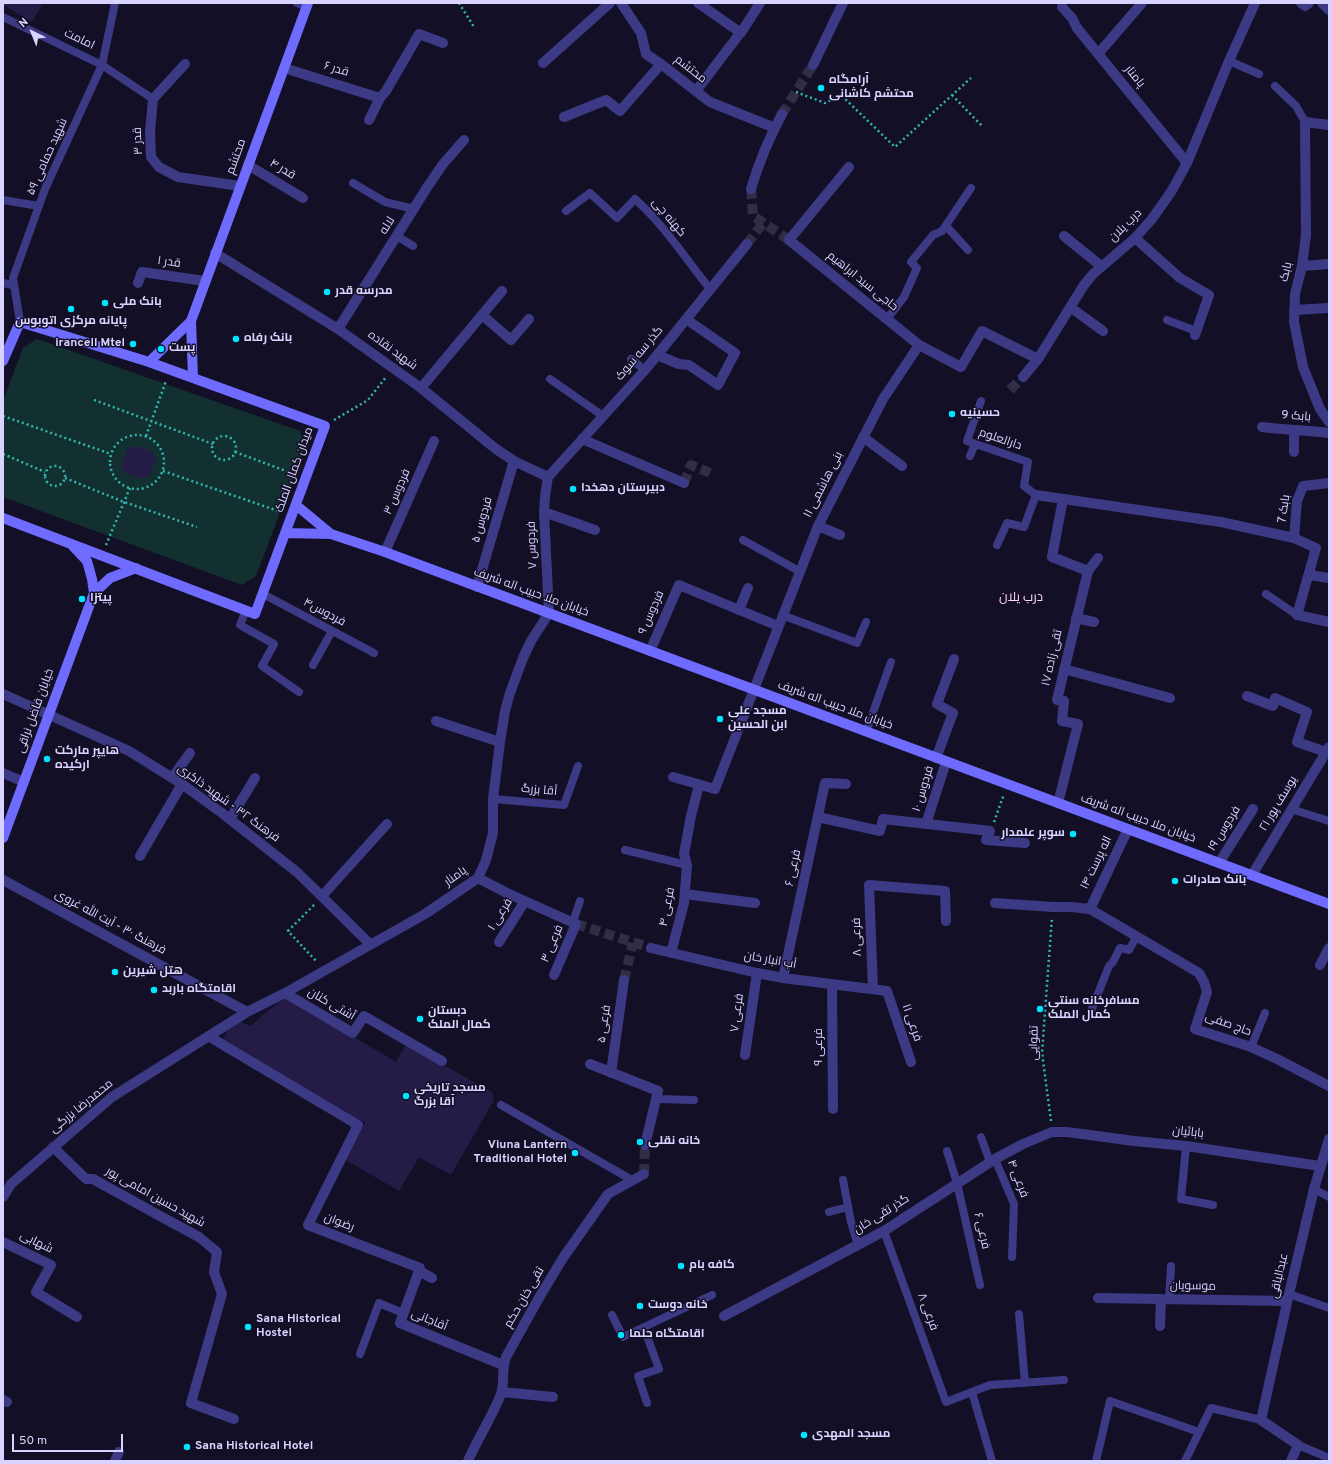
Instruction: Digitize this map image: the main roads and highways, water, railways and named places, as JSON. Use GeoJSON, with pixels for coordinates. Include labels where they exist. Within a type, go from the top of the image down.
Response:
{"type":"FeatureCollection","features":[{"type":"Feature","properties":{"kind":"main road","name":"محتشم"},"geometry":{"type":"LineString","coordinates":[[193,378],[190,321],[284,68],[304,4]]}},
{"type":"Feature","properties":{"kind":"main road","name":"محتشم"},"geometry":{"type":"LineString","coordinates":[[149,362],[190,321]]}},
{"type":"Feature","properties":{"kind":"main road","name":"میدان کمال الملک"},"geometry":{"type":"LineString","coordinates":[[3,361],[20,322],[170,369],[325,426],[255,614],[136,568]]}},
{"type":"Feature","properties":{"kind":"main road","name":"خیابان ملا حبیب اله شریف"},"geometry":{"type":"LineString","coordinates":[[296,505],[331,534]]}},
{"type":"Feature","properties":{"kind":"main road"},"geometry":{"type":"LineString","coordinates":[[3,518],[136,568]]}},
{"type":"Feature","properties":{"kind":"main road","name":"خیابان ملا حبیب اله شریف"},"geometry":{"type":"LineString","coordinates":[[285,533],[331,534],[385,552],[1329,904]]}},
{"type":"Feature","properties":{"kind":"main road"},"geometry":{"type":"LineString","coordinates":[[70,543],[87,561],[94,593]]}},
{"type":"Feature","properties":{"kind":"main road","name":"خیابان فاضل نراقی"},"geometry":{"type":"LineString","coordinates":[[3,838],[94,593],[110,578],[136,568]]}},
{"type":"Feature","properties":{"kind":"tunnel"},"geometry":{"type":"LineString","coordinates":[[782,114],[813,65]]}},
{"type":"Feature","properties":{"kind":"tunnel"},"geometry":{"type":"LineString","coordinates":[[751,189],[753,216],[789,240]]}},
{"type":"Feature","properties":{"kind":"tunnel"},"geometry":{"type":"LineString","coordinates":[[747,244],[763,223]]}},
{"type":"Feature","properties":{"kind":"tunnel"},"geometry":{"type":"LineString","coordinates":[[1010,390],[1023,377]]}},
{"type":"Feature","properties":{"kind":"tunnel"},"geometry":{"type":"LineString","coordinates":[[684,483],[691,465],[710,473]]}},
{"type":"Feature","properties":{"kind":"tunnel"},"geometry":{"type":"LineString","coordinates":[[576,924],[651,948]]}},
{"type":"Feature","properties":{"kind":"tunnel"},"geometry":{"type":"LineString","coordinates":[[624,980],[633,943]]}},
{"type":"Feature","properties":{"kind":"tunnel"},"geometry":{"type":"LineString","coordinates":[[644,1174],[645,1145]]}},
{"type":"Feature","properties":{"kind":"place","name":"آرامگاه محتشم کاشانی"},"geometry":{"type":"Point","coordinates":[821,88]}},
{"type":"Feature","properties":{"kind":"place","name":"مدرسه قدر"},"geometry":{"type":"Point","coordinates":[327,292]}},
{"type":"Feature","properties":{"kind":"place","name":"بانک ملی"},"geometry":{"type":"Point","coordinates":[105,303]}},
{"type":"Feature","properties":{"kind":"place","name":"پایانه مرکزی اتوبوس"},"geometry":{"type":"Point","coordinates":[71,309]}},
{"type":"Feature","properties":{"kind":"place","name":"بانک رفاه"},"geometry":{"type":"Point","coordinates":[236,339]}},
{"type":"Feature","properties":{"kind":"place","name":"irancell Mtel"},"geometry":{"type":"Point","coordinates":[133,344]}},
{"type":"Feature","properties":{"kind":"place","name":"پست"},"geometry":{"type":"Point","coordinates":[161,349]}},
{"type":"Feature","properties":{"kind":"place","name":"حسینیه"},"geometry":{"type":"Point","coordinates":[952,414]}},
{"type":"Feature","properties":{"kind":"place","name":"دبیرستان دهخدا"},"geometry":{"type":"Point","coordinates":[573,489]}},
{"type":"Feature","properties":{"kind":"place","name":"پیتزا"},"geometry":{"type":"Point","coordinates":[82,599]}},
{"type":"Feature","properties":{"kind":"place","name":"مسجد علی ابن الحسین"},"geometry":{"type":"Point","coordinates":[720,719]}},
{"type":"Feature","properties":{"kind":"place","name":"هایپر مارکت ارکیده"},"geometry":{"type":"Point","coordinates":[47,759]}},
{"type":"Feature","properties":{"kind":"place","name":"سوپر علمدار"},"geometry":{"type":"Point","coordinates":[1073,834]}},
{"type":"Feature","properties":{"kind":"place","name":"بانک صادرات"},"geometry":{"type":"Point","coordinates":[1175,881]}},
{"type":"Feature","properties":{"kind":"place","name":"هتل شیرین"},"geometry":{"type":"Point","coordinates":[115,972]}},
{"type":"Feature","properties":{"kind":"place","name":"اقامتگاه باربد"},"geometry":{"type":"Point","coordinates":[154,990]}},
{"type":"Feature","properties":{"kind":"place","name":"مسافرخانه سنتی کمال الملک"},"geometry":{"type":"Point","coordinates":[1040,1009]}},
{"type":"Feature","properties":{"kind":"place","name":"دبستان کمال الملک"},"geometry":{"type":"Point","coordinates":[420,1019]}},
{"type":"Feature","properties":{"kind":"place","name":"مسجد تاریخی آقا بزرگ"},"geometry":{"type":"Point","coordinates":[406,1096]}},
{"type":"Feature","properties":{"kind":"place","name":"خانه نقلی"},"geometry":{"type":"Point","coordinates":[640,1142]}},
{"type":"Feature","properties":{"kind":"place","name":"Viuna Lantern Traditional Hotel"},"geometry":{"type":"Point","coordinates":[575,1153]}},
{"type":"Feature","properties":{"kind":"place","name":"کافه بام"},"geometry":{"type":"Point","coordinates":[681,1266]}},
{"type":"Feature","properties":{"kind":"place","name":"خانه دوست"},"geometry":{"type":"Point","coordinates":[640,1306]}},
{"type":"Feature","properties":{"kind":"place","name":"Sana Historical Hostel"},"geometry":{"type":"Point","coordinates":[248,1327]}},
{"type":"Feature","properties":{"kind":"place","name":"اقامتگاه حلما"},"geometry":{"type":"Point","coordinates":[621,1335]}},
{"type":"Feature","properties":{"kind":"place","name":"مسجد المهدی"},"geometry":{"type":"Point","coordinates":[804,1435]}},
{"type":"Feature","properties":{"kind":"place","name":"Sana Historical Hotel"},"geometry":{"type":"Point","coordinates":[187,1447]}},
{"type":"Feature","properties":{"kind":"district","name":"درب یلان"},"geometry":{"type":"Point","coordinates":[1021,598]}}]}
